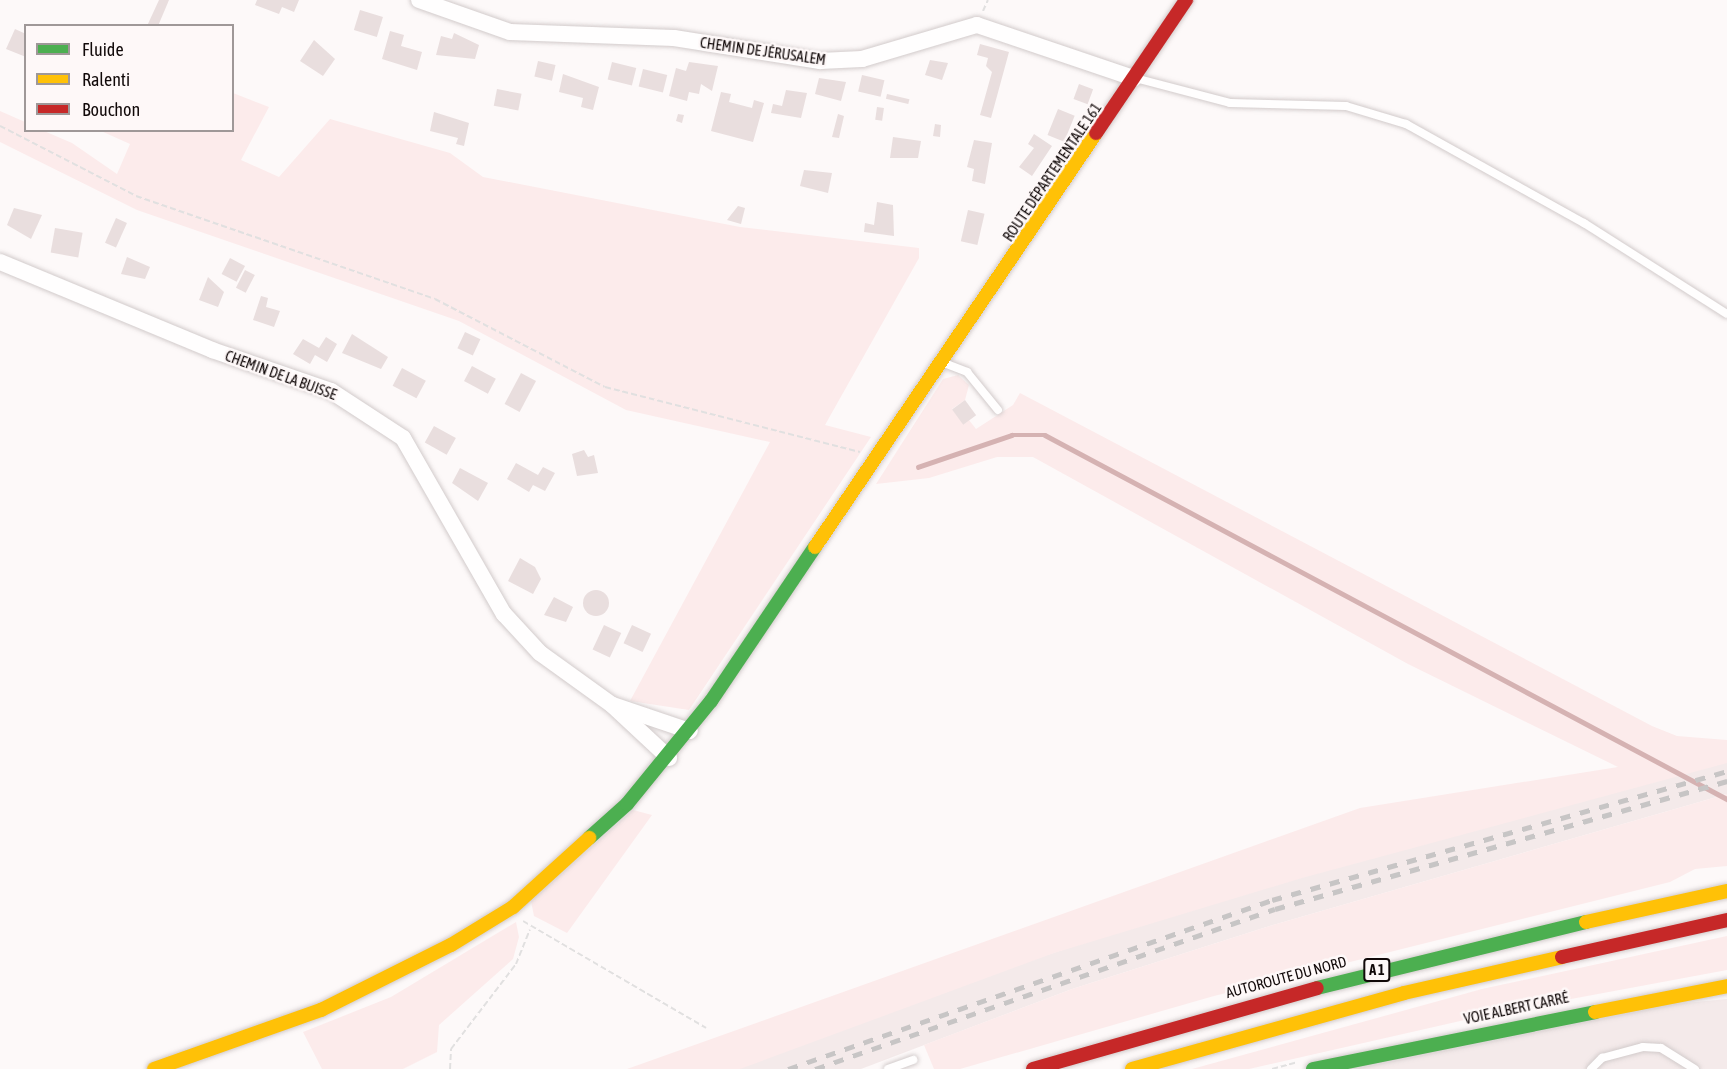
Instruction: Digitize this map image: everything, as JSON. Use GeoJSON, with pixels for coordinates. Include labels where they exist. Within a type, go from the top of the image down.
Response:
{"type":"FeatureCollection","features":[{"type":"Feature","properties":{"kind":"main road","name":"ROUTE DÉPARTEMENTALE 161"},"geometry":{"type":"LineString","coordinates":[[154,1069],[388,980],[513,907],[592,839],[669,758],[690,731],[998,284],[1186,0]]}},
{"type":"Feature","properties":{"kind":"main road","name":"AUTOROUTE DU NORD"},"geometry":{"type":"LineString","coordinates":[[1033,1069],[1384,968],[1727,891]]}},
{"type":"Feature","properties":{"kind":"main road","name":"A 1"},"geometry":{"type":"LineString","coordinates":[[1132,1069],[1404,993],[1727,920]]}},
{"type":"Feature","properties":{"kind":"main road","name":"VOIE ALBERT CARRÉ"},"geometry":{"type":"LineString","coordinates":[[1313,1069],[1727,986]]}},
{"type":"Feature","properties":{"kind":"street","name":"CHEMIN DE JÉRUSALEM"},"geometry":{"type":"LineString","coordinates":[[419,0],[510,32],[674,38],[820,61],[862,59],[977,25],[1134,78]]}},
{"type":"Feature","properties":{"kind":"street","name":"CHEMIN DE LA BUISSE"},"geometry":{"type":"LineString","coordinates":[[0,262],[212,350],[331,391],[368,412],[403,438],[429,475],[504,614],[540,653],[612,705],[669,758]]}},
{"type":"Feature","properties":{"kind":"street","name":"CHEMIN DE LA BUISSE"},"geometry":{"type":"LineString","coordinates":[[612,705],[690,731]]}},
{"type":"Feature","properties":{"kind":"lane"},"geometry":{"type":"LineString","coordinates":[[1134,78],[1230,103],[1346,106],[1406,124],[1584,223],[1727,314]]}},
{"type":"Feature","properties":{"kind":"lane"},"geometry":{"type":"LineString","coordinates":[[944,363],[967,372],[998,410]]}},
{"type":"Feature","properties":{"kind":"lane"},"geometry":{"type":"LineString","coordinates":[[1591,1069],[1602,1058],[1643,1047],[1661,1048],[1695,1069]]}},
{"type":"Feature","properties":{"kind":"lane"},"geometry":{"type":"LineString","coordinates":[[888,1069],[913,1060]]}},
{"type":"Feature","properties":{"kind":"path"},"geometry":{"type":"LineString","coordinates":[[0,126],[135,196],[435,299],[605,387],[880,456]]}},
{"type":"Feature","properties":{"kind":"path"},"geometry":{"type":"LineString","coordinates":[[513,907],[530,930],[561,942],[706,1028]]}},
{"type":"Feature","properties":{"kind":"path"},"geometry":{"type":"LineString","coordinates":[[450,1069],[452,1048],[516,964],[530,930]]}},
{"type":"Feature","properties":{"kind":"shaded area"},"geometry":{"type":"Polygon","coordinates":[[[234,93],[269,107],[241,160],[279,177],[330,119],[450,153],[483,177],[740,227],[919,248],[919,258],[825,425],[871,437],[689,710],[630,701],[770,442],[626,410],[459,321],[137,210],[0,142],[0,111],[24,122],[24,132],[46,132],[72,143],[117,174],[130,144],[103,132],[234,132],[234,93]]]}},
{"type":"Feature","properties":{"kind":"shaded area"},"geometry":{"type":"Polygon","coordinates":[[[958,375],[969,385],[965,400],[952,409],[964,424],[969,420],[976,429],[1013,405],[1020,393],[1652,726],[1677,736],[1727,740],[1727,763],[1302,878],[1054,953],[740,1069],[627,1069],[1360,808],[1618,767],[1408,664],[1033,457],[997,457],[929,478],[876,484],[943,379],[958,375]]]}},
{"type":"Feature","properties":{"kind":"shaded area"},"geometry":{"type":"Polygon","coordinates":[[[1727,740],[1727,794],[1273,925],[1072,989],[861,1069],[700,1069],[1619,767],[1727,740]]]}},
{"type":"Feature","properties":{"kind":"shaded area"},"geometry":{"type":"Polygon","coordinates":[[[1727,794],[1727,866],[1695,869],[1670,882],[1214,996],[960,1069],[934,1069],[924,1045],[1072,989],[1273,925],[1727,794]]]}},
{"type":"Feature","properties":{"kind":"shaded area"},"geometry":{"type":"Polygon","coordinates":[[[633,810],[652,815],[567,933],[534,916],[531,901],[633,810]]]}},
{"type":"Feature","properties":{"kind":"shaded area"},"geometry":{"type":"Polygon","coordinates":[[[516,922],[519,937],[513,959],[439,1025],[437,1052],[403,1069],[322,1069],[303,1032],[391,997],[516,922]]]}},
{"type":"Feature","properties":{"kind":"shaded area"},"geometry":{"type":"Polygon","coordinates":[[[1727,936],[1727,970],[1491,1014],[1249,1069],[1192,1069],[1482,989],[1727,936]]]}},
{"type":"Feature","properties":{"kind":"shaded area"},"geometry":{"type":"Polygon","coordinates":[[[1727,999],[1727,1069],[1354,1069],[1675,1004],[1727,999]]]}},
{"type":"Feature","properties":{"kind":"building"},"geometry":{"type":"Polygon","coordinates":[[[159,0],[169,0],[159,24],[148,24],[159,0]]]}},
{"type":"Feature","properties":{"kind":"building"},"geometry":{"type":"Polygon","coordinates":[[[257,0],[299,0],[294,12],[282,7],[279,14],[255,5],[257,0]]]}},
{"type":"Feature","properties":{"kind":"building"},"geometry":{"type":"Polygon","coordinates":[[[360,10],[383,17],[377,37],[354,30],[360,10]]]}},
{"type":"Feature","properties":{"kind":"building"},"geometry":{"type":"Polygon","coordinates":[[[15,29],[24,33],[24,56],[6,49],[15,29]]]}},
{"type":"Feature","properties":{"kind":"building"},"geometry":{"type":"Polygon","coordinates":[[[390,31],[404,35],[401,46],[422,52],[417,70],[382,59],[390,31]]]}},
{"type":"Feature","properties":{"kind":"building"},"geometry":{"type":"Polygon","coordinates":[[[454,33],[479,45],[475,59],[436,55],[441,36],[452,39],[454,33]]]}},
{"type":"Feature","properties":{"kind":"building"},"geometry":{"type":"Polygon","coordinates":[[[314,40],[335,59],[323,76],[300,61],[314,40]]]}},
{"type":"Feature","properties":{"kind":"building"},"geometry":{"type":"Polygon","coordinates":[[[980,44],[1009,52],[991,118],[980,115],[992,72],[986,66],[988,58],[977,55],[980,44]]]}},
{"type":"Feature","properties":{"kind":"building"},"geometry":{"type":"Polygon","coordinates":[[[930,60],[948,63],[942,80],[925,75],[930,60]]]}},
{"type":"Feature","properties":{"kind":"building"},"geometry":{"type":"Polygon","coordinates":[[[538,61],[556,65],[552,81],[534,77],[538,61]]]}},
{"type":"Feature","properties":{"kind":"building"},"geometry":{"type":"Polygon","coordinates":[[[612,62],[636,68],[632,86],[608,79],[612,62]]]}},
{"type":"Feature","properties":{"kind":"building"},"geometry":{"type":"Polygon","coordinates":[[[689,62],[718,66],[712,91],[701,84],[699,94],[689,92],[687,101],[669,96],[676,68],[686,71],[689,62]]]}},
{"type":"Feature","properties":{"kind":"building"},"geometry":{"type":"Polygon","coordinates":[[[643,69],[667,75],[663,93],[639,86],[643,69]]]}},
{"type":"Feature","properties":{"kind":"building"},"geometry":{"type":"Polygon","coordinates":[[[563,74],[599,87],[593,110],[581,107],[583,98],[559,92],[563,74]]]}},
{"type":"Feature","properties":{"kind":"building"},"geometry":{"type":"Polygon","coordinates":[[[862,75],[884,80],[881,97],[858,92],[862,75]]]}},
{"type":"Feature","properties":{"kind":"building"},"geometry":{"type":"Polygon","coordinates":[[[819,78],[846,82],[841,101],[815,94],[819,78]]]}},
{"type":"Feature","properties":{"kind":"building"},"geometry":{"type":"Polygon","coordinates":[[[1079,84],[1093,89],[1088,104],[1074,99],[1079,84]]]}},
{"type":"Feature","properties":{"kind":"building"},"geometry":{"type":"Polygon","coordinates":[[[497,89],[522,94],[518,110],[494,106],[497,89]]]}},
{"type":"Feature","properties":{"kind":"building"},"geometry":{"type":"Polygon","coordinates":[[[786,90],[807,93],[801,118],[771,113],[773,104],[782,106],[786,90]]]}},
{"type":"Feature","properties":{"kind":"building"},"geometry":{"type":"Polygon","coordinates":[[[721,92],[731,94],[729,102],[752,108],[754,100],[764,103],[753,142],[711,131],[721,92]]]}},
{"type":"Feature","properties":{"kind":"building"},"geometry":{"type":"Polygon","coordinates":[[[887,94],[909,99],[908,104],[886,99],[887,94]]]}},
{"type":"Feature","properties":{"kind":"building"},"geometry":{"type":"Polygon","coordinates":[[[877,107],[884,108],[882,121],[875,120],[877,107]]]}},
{"type":"Feature","properties":{"kind":"building"},"geometry":{"type":"Polygon","coordinates":[[[1058,109],[1075,116],[1064,142],[1048,135],[1058,109]]]}},
{"type":"Feature","properties":{"kind":"building"},"geometry":{"type":"Polygon","coordinates":[[[434,112],[469,123],[464,146],[456,144],[458,138],[430,131],[434,112]]]}},
{"type":"Feature","properties":{"kind":"building"},"geometry":{"type":"Polygon","coordinates":[[[678,114],[684,115],[682,123],[676,121],[678,114]]]}},
{"type":"Feature","properties":{"kind":"building"},"geometry":{"type":"Polygon","coordinates":[[[838,114],[844,116],[839,138],[832,137],[838,114]]]}},
{"type":"Feature","properties":{"kind":"building"},"geometry":{"type":"Polygon","coordinates":[[[935,124],[941,125],[940,137],[933,136],[935,124]]]}},
{"type":"Feature","properties":{"kind":"building"},"geometry":{"type":"Polygon","coordinates":[[[1034,134],[1052,146],[1032,176],[1019,167],[1034,148],[1028,144],[1034,134]]]}},
{"type":"Feature","properties":{"kind":"building"},"geometry":{"type":"Polygon","coordinates":[[[893,137],[921,141],[918,158],[890,158],[893,137]]]}},
{"type":"Feature","properties":{"kind":"building"},"geometry":{"type":"Polygon","coordinates":[[[974,140],[992,143],[985,184],[972,181],[974,169],[967,167],[974,140]]]}},
{"type":"Feature","properties":{"kind":"building"},"geometry":{"type":"Polygon","coordinates":[[[804,170],[832,173],[828,193],[800,186],[804,170]]]}},
{"type":"Feature","properties":{"kind":"building"},"geometry":{"type":"Polygon","coordinates":[[[877,202],[893,205],[894,236],[864,232],[865,223],[874,225],[877,202]]]}},
{"type":"Feature","properties":{"kind":"building"},"geometry":{"type":"Polygon","coordinates":[[[738,206],[745,208],[741,224],[727,220],[738,206]]]}},
{"type":"Feature","properties":{"kind":"building"},"geometry":{"type":"Polygon","coordinates":[[[14,208],[42,215],[31,239],[7,225],[14,208]]]}},
{"type":"Feature","properties":{"kind":"building"},"geometry":{"type":"Polygon","coordinates":[[[968,210],[985,214],[977,245],[961,241],[968,210]]]}},
{"type":"Feature","properties":{"kind":"building"},"geometry":{"type":"Polygon","coordinates":[[[116,218],[127,223],[116,248],[105,243],[116,218]]]}},
{"type":"Feature","properties":{"kind":"building"},"geometry":{"type":"Polygon","coordinates":[[[55,228],[83,233],[78,257],[51,253],[55,228]]]}},
{"type":"Feature","properties":{"kind":"building"},"geometry":{"type":"Polygon","coordinates":[[[127,257],[150,267],[145,279],[121,274],[127,257]]]}},
{"type":"Feature","properties":{"kind":"building"},"geometry":{"type":"Polygon","coordinates":[[[230,258],[245,266],[237,282],[222,274],[230,258]]]}},
{"type":"Feature","properties":{"kind":"building"},"geometry":{"type":"Polygon","coordinates":[[[245,270],[255,275],[246,293],[236,288],[245,270]]]}},
{"type":"Feature","properties":{"kind":"building"},"geometry":{"type":"Polygon","coordinates":[[[208,277],[224,292],[218,307],[199,300],[208,277]]]}},
{"type":"Feature","properties":{"kind":"building"},"geometry":{"type":"Polygon","coordinates":[[[261,296],[268,298],[266,307],[280,311],[274,327],[253,320],[261,296]]]}},
{"type":"Feature","properties":{"kind":"building"},"geometry":{"type":"Polygon","coordinates":[[[465,332],[480,339],[473,355],[457,348],[465,332]]]}},
{"type":"Feature","properties":{"kind":"building"},"geometry":{"type":"Polygon","coordinates":[[[352,334],[388,357],[381,369],[342,353],[352,334]]]}},
{"type":"Feature","properties":{"kind":"building"},"geometry":{"type":"Polygon","coordinates":[[[326,337],[337,344],[327,362],[315,355],[310,364],[293,354],[303,339],[319,348],[326,337]]]}},
{"type":"Feature","properties":{"kind":"building"},"geometry":{"type":"Polygon","coordinates":[[[472,366],[496,379],[488,394],[464,381],[472,366]]]}},
{"type":"Feature","properties":{"kind":"building"},"geometry":{"type":"Polygon","coordinates":[[[402,368],[426,381],[416,398],[393,386],[402,368]]]}},
{"type":"Feature","properties":{"kind":"building"},"geometry":{"type":"Polygon","coordinates":[[[521,373],[536,381],[520,412],[505,404],[521,373]]]}},
{"type":"Feature","properties":{"kind":"building"},"geometry":{"type":"Polygon","coordinates":[[[965,400],[976,415],[963,425],[952,409],[965,400]]]}},
{"type":"Feature","properties":{"kind":"building"},"geometry":{"type":"Polygon","coordinates":[[[434,426],[456,438],[447,455],[425,443],[434,426]]]}},
{"type":"Feature","properties":{"kind":"building"},"geometry":{"type":"Polygon","coordinates":[[[584,450],[588,457],[594,455],[598,473],[577,476],[572,454],[584,450]]]}},
{"type":"Feature","properties":{"kind":"building"},"geometry":{"type":"Polygon","coordinates":[[[516,463],[538,475],[543,467],[555,473],[545,491],[533,485],[529,492],[507,479],[516,463]]]}},
{"type":"Feature","properties":{"kind":"building"},"geometry":{"type":"Polygon","coordinates":[[[460,468],[488,483],[478,501],[452,483],[460,468]]]}},
{"type":"Feature","properties":{"kind":"building"},"geometry":{"type":"Polygon","coordinates":[[[520,558],[535,567],[541,579],[533,594],[508,581],[520,558]]]}},
{"type":"Feature","properties":{"kind":"building"},"geometry":{"type":"Polygon","coordinates":[[[596,590],[605,594],[609,603],[605,612],[596,616],[587,612],[583,603],[587,594],[596,590]]]}},
{"type":"Feature","properties":{"kind":"building"},"geometry":{"type":"Polygon","coordinates":[[[554,597],[573,607],[566,622],[544,615],[554,597]]]}},
{"type":"Feature","properties":{"kind":"building"},"geometry":{"type":"Polygon","coordinates":[[[604,625],[621,633],[610,658],[593,649],[604,625]]]}},
{"type":"Feature","properties":{"kind":"building"},"geometry":{"type":"Polygon","coordinates":[[[632,625],[651,634],[643,652],[624,643],[632,625]]]}},
{"type":"Feature","properties":{"kind":"waterway"},"geometry":{"type":"LineString","coordinates":[[918,467],[1012,435],[1045,435],[1727,799]]}},
{"type":"Feature","properties":{"kind":"railway"},"geometry":{"type":"LineString","coordinates":[[788,1069],[1272,900],[1727,771]]}},
{"type":"Feature","properties":{"kind":"railway"},"geometry":{"type":"LineString","coordinates":[[815,1069],[1275,909],[1727,781]]}},
{"type":"Feature","properties":{"kind":"traffic: fast"},"geometry":{"type":"LineString","coordinates":[[589,838],[627,804],[711,701],[815,547]]}},
{"type":"Feature","properties":{"kind":"traffic: fast"},"geometry":{"type":"LineString","coordinates":[[1317,988],[1586,922]]}},
{"type":"Feature","properties":{"kind":"traffic: fast"},"geometry":{"type":"LineString","coordinates":[[1313,1069],[1595,1012]]}},
{"type":"Feature","properties":{"kind":"traffic: slow"},"geometry":{"type":"LineString","coordinates":[[815,547],[1096,133]]}},
{"type":"Feature","properties":{"kind":"traffic: slow"},"geometry":{"type":"LineString","coordinates":[[154,1069],[321,1010],[451,945],[513,907],[589,838]]}},
{"type":"Feature","properties":{"kind":"traffic: slow"},"geometry":{"type":"LineString","coordinates":[[1586,922],[1727,891]]}},
{"type":"Feature","properties":{"kind":"traffic: slow"},"geometry":{"type":"LineString","coordinates":[[1132,1069],[1404,993],[1562,957]]}},
{"type":"Feature","properties":{"kind":"traffic: slow"},"geometry":{"type":"LineString","coordinates":[[1595,1012],[1727,986]]}},
{"type":"Feature","properties":{"kind":"traffic: jam"},"geometry":{"type":"LineString","coordinates":[[1096,133],[1186,0]]}},
{"type":"Feature","properties":{"kind":"traffic: jam"},"geometry":{"type":"LineString","coordinates":[[1562,957],[1727,920]]}},
{"type":"Feature","properties":{"kind":"traffic: jam"},"geometry":{"type":"LineString","coordinates":[[1033,1069],[1317,988]]}}]}
